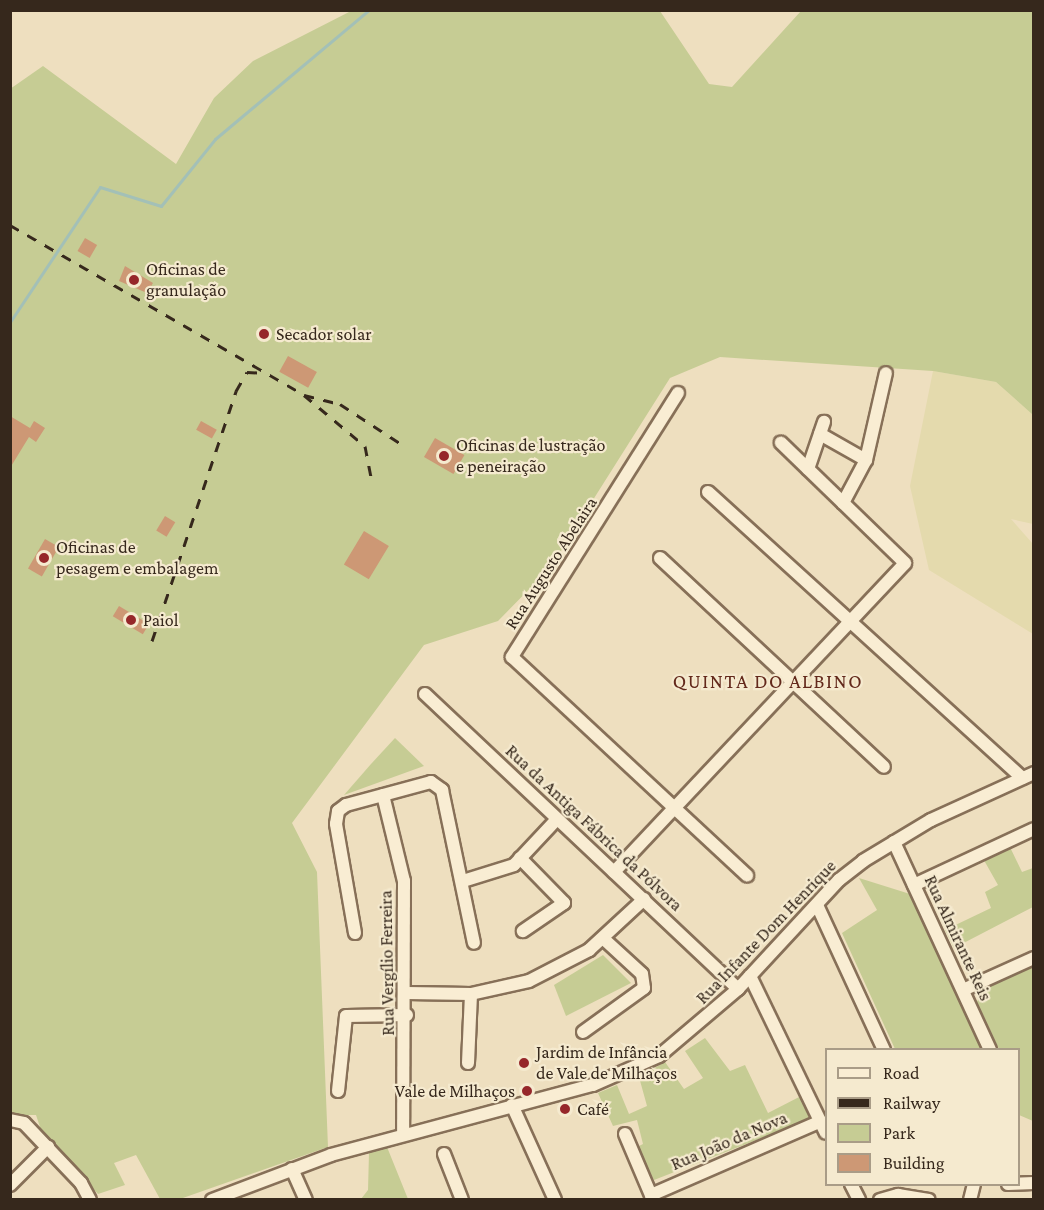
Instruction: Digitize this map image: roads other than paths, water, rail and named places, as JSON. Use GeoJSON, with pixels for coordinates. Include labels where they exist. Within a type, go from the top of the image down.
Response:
{"type":"FeatureCollection","features":[{"type":"Feature","properties":{"kind":"street"},"geometry":{"type":"LineString","coordinates":[[843,503],[866,460],[886,374]]}},
{"type":"Feature","properties":{"kind":"street","name":"Rua Augusto Abelaira"},"geometry":{"type":"LineString","coordinates":[[674,807],[512,657],[678,393]]}},
{"type":"Feature","properties":{"kind":"street"},"geometry":{"type":"LineString","coordinates":[[808,470],[822,428],[866,460]]}},
{"type":"Feature","properties":{"kind":"street"},"geometry":{"type":"LineString","coordinates":[[614,872],[905,563],[781,443]]}},
{"type":"Feature","properties":{"kind":"street"},"geometry":{"type":"LineString","coordinates":[[708,492],[850,622],[1028,775]]}},
{"type":"Feature","properties":{"kind":"street"},"geometry":{"type":"LineString","coordinates":[[660,558],[791,683],[884,767]]}},
{"type":"Feature","properties":{"kind":"street","name":"Rua da Antiga Fábrica da Pólvora"},"geometry":{"type":"LineString","coordinates":[[425,694],[738,989]]}},
{"type":"Feature","properties":{"kind":"street","name":"Rua Infante Dom Henrique"},"geometry":{"type":"LineString","coordinates":[[212,1200],[292,1169],[403,1134],[593,1085],[659,1056],[738,989],[839,880],[894,842],[1028,775]]}},
{"type":"Feature","properties":{"kind":"street"},"geometry":{"type":"LineString","coordinates":[[355,933],[336,818],[346,805],[428,783],[440,786],[463,881],[474,943]]}},
{"type":"Feature","properties":{"kind":"street","name":"Rua Vergílio Ferreira"},"geometry":{"type":"LineString","coordinates":[[383,795],[404,877],[407,1015],[403,1134]]}},
{"type":"Feature","properties":{"kind":"street"},"geometry":{"type":"LineString","coordinates":[[674,807],[747,875]]}},
{"type":"Feature","properties":{"kind":"street"},"geometry":{"type":"LineString","coordinates":[[463,881],[513,865],[557,819]]}},
{"type":"Feature","properties":{"kind":"street"},"geometry":{"type":"LineString","coordinates":[[914,885],[1034,829]]}},
{"type":"Feature","properties":{"kind":"street","name":"Rua Almirante Reis"},"geometry":{"type":"LineString","coordinates":[[894,842],[989,1048]]}},
{"type":"Feature","properties":{"kind":"street"},"geometry":{"type":"LineString","coordinates":[[520,858],[564,903],[523,931]]}},
{"type":"Feature","properties":{"kind":"street"},"geometry":{"type":"LineString","coordinates":[[407,993],[471,994],[538,977],[604,939],[644,899]]}},
{"type":"Feature","properties":{"kind":"street"},"geometry":{"type":"LineString","coordinates":[[817,905],[883,1048]]}},
{"type":"Feature","properties":{"kind":"street"},"geometry":{"type":"LineString","coordinates":[[583,1032],[644,988],[642,974],[604,939]]}},
{"type":"Feature","properties":{"kind":"street"},"geometry":{"type":"LineString","coordinates":[[963,990],[1034,958]]}},
{"type":"Feature","properties":{"kind":"street"},"geometry":{"type":"LineString","coordinates":[[750,976],[824,1127]]}},
{"type":"Feature","properties":{"kind":"street"},"geometry":{"type":"LineString","coordinates":[[468,1063],[471,994]]}},
{"type":"Feature","properties":{"kind":"street"},"geometry":{"type":"LineString","coordinates":[[338,1091],[346,1016],[407,1015]]}},
{"type":"Feature","properties":{"kind":"street"},"geometry":{"type":"LineString","coordinates":[[512,1105],[555,1200]]}},
{"type":"Feature","properties":{"kind":"street"},"geometry":{"type":"LineString","coordinates":[[10,1120],[24,1123],[48,1147],[90,1200]]}},
{"type":"Feature","properties":{"kind":"street","name":"Rua João da Nova"},"geometry":{"type":"LineString","coordinates":[[652,1197],[824,1127]]}},
{"type":"Feature","properties":{"kind":"street"},"geometry":{"type":"LineString","coordinates":[[625,1134],[652,1197]]}},
{"type":"Feature","properties":{"kind":"street"},"geometry":{"type":"LineString","coordinates":[[10,1185],[48,1147]]}},
{"type":"Feature","properties":{"kind":"street"},"geometry":{"type":"LineString","coordinates":[[444,1154],[462,1200]]}},
{"type":"Feature","properties":{"kind":"street"},"geometry":{"type":"LineString","coordinates":[[292,1169],[306,1200]]}},
{"type":"Feature","properties":{"kind":"street"},"geometry":{"type":"LineString","coordinates":[[851,1186],[858,1200]]}},
{"type":"Feature","properties":{"kind":"street"},"geometry":{"type":"LineString","coordinates":[[880,1200],[898,1195],[929,1200]]}},
{"type":"Feature","properties":{"kind":"waterway"},"geometry":{"type":"LineString","coordinates":[[10,322],[100,187],[161,206],[215,139],[369,10]]}},
{"type":"Feature","properties":{"kind":"railway"},"geometry":{"type":"LineString","coordinates":[[10,225],[304,395],[365,446],[371,476]]}},
{"type":"Feature","properties":{"kind":"railway"},"geometry":{"type":"LineString","coordinates":[[152,641],[236,391],[247,372],[264,373]]}},
{"type":"Feature","properties":{"kind":"railway"},"geometry":{"type":"LineString","coordinates":[[304,395],[340,404],[406,447]]}},
{"type":"Feature","properties":{"kind":"place","name":"Oficinas de granulação"},"geometry":{"type":"Point","coordinates":[134,280]}},
{"type":"Feature","properties":{"kind":"place","name":"Secador solar"},"geometry":{"type":"Point","coordinates":[264,334]}},
{"type":"Feature","properties":{"kind":"place","name":"Oficinas de lustração e peneiração"},"geometry":{"type":"Point","coordinates":[444,456]}},
{"type":"Feature","properties":{"kind":"place","name":"Oficinas de pesagem e embalagem"},"geometry":{"type":"Point","coordinates":[44,558]}},
{"type":"Feature","properties":{"kind":"place","name":"Paiol"},"geometry":{"type":"Point","coordinates":[131,620]}},
{"type":"Feature","properties":{"kind":"place","name":"Jardim de Infância de Vale de Milhaços"},"geometry":{"type":"Point","coordinates":[524,1063]}},
{"type":"Feature","properties":{"kind":"place","name":"Vale de Milhaços"},"geometry":{"type":"Point","coordinates":[527,1091]}},
{"type":"Feature","properties":{"kind":"place","name":"Café"},"geometry":{"type":"Point","coordinates":[565,1109]}},
{"type":"Feature","properties":{"kind":"district","name":"QUINTA DO ALBINO"},"geometry":{"type":"Point","coordinates":[768,681]}}]}
